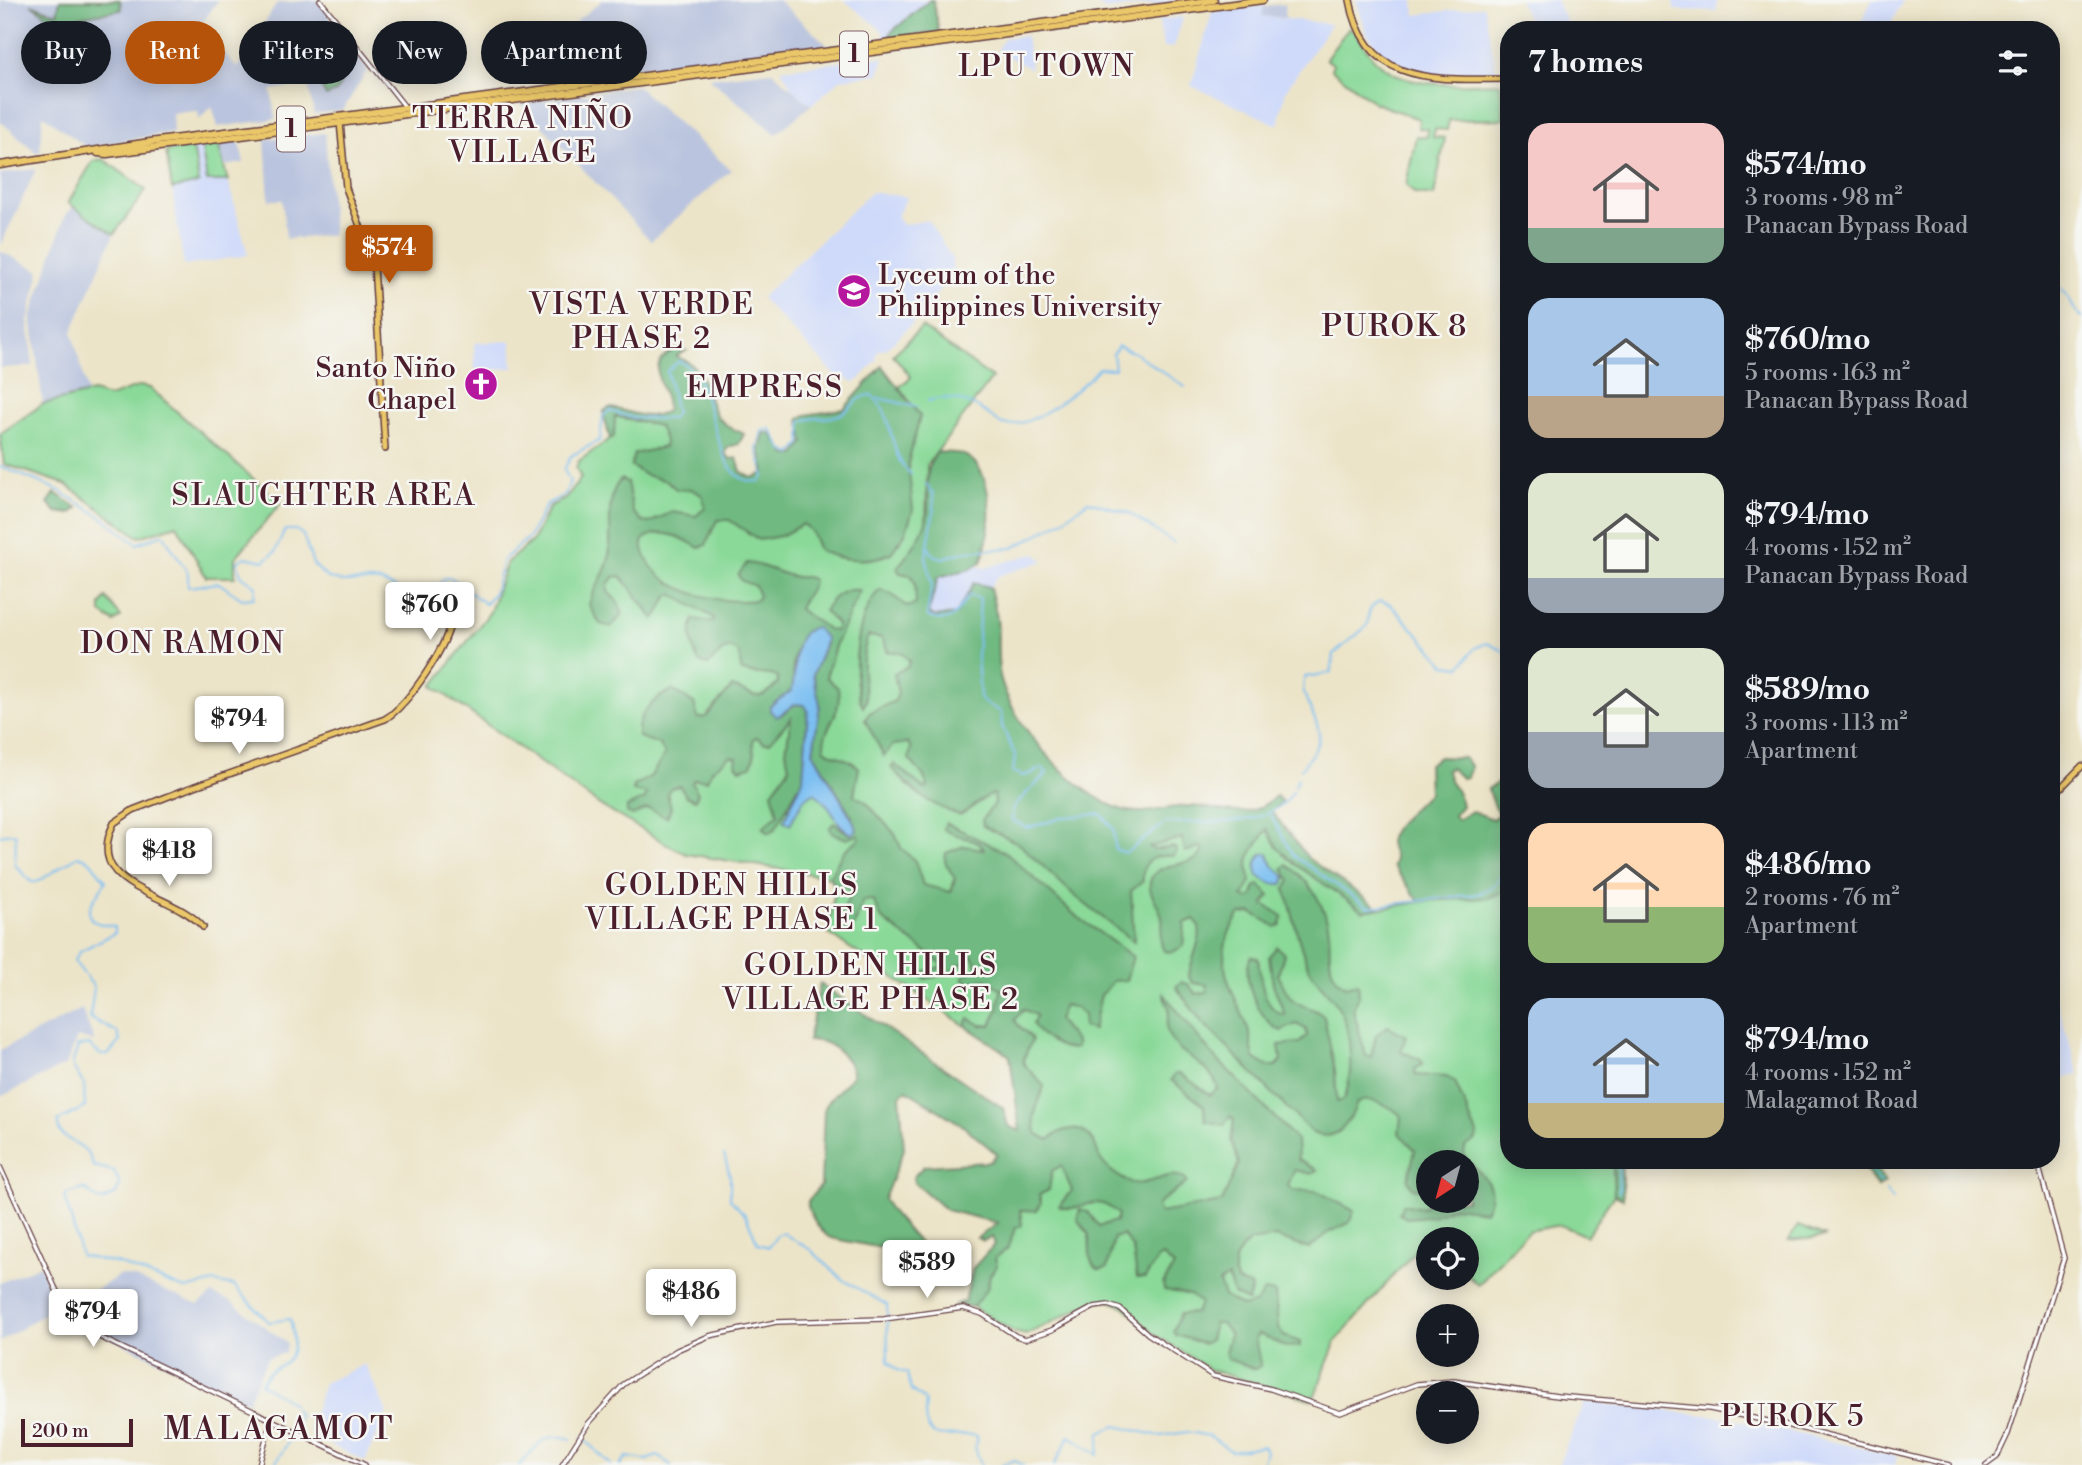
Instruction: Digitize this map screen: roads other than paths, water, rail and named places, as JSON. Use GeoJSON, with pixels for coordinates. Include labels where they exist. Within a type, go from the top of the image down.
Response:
{"type":"FeatureCollection","features":[{"type":"Feature","properties":{"kind":"highway","name":"1"},"geometry":{"type":"LineString","coordinates":[[953,38],[1214,0]]}},
{"type":"Feature","properties":{"kind":"highway","name":"1"},"geometry":{"type":"LineString","coordinates":[[0,166],[96,152],[107,154],[407,110],[953,38],[1264,0]]}},
{"type":"Feature","properties":{"kind":"highway","name":"1"},"geometry":{"type":"LineString","coordinates":[[307,124],[340,122],[373,115]]}},
{"type":"Feature","properties":{"kind":"main road"},"geometry":{"type":"LineString","coordinates":[[1350,0],[1359,28],[1371,47],[1385,61],[1407,74],[1432,79],[1500,79]]}},
{"type":"Feature","properties":{"kind":"main road"},"geometry":{"type":"LineString","coordinates":[[340,122],[346,188],[374,264],[385,449]]}},
{"type":"Feature","properties":{"kind":"main road"},"geometry":{"type":"LineString","coordinates":[[204,927],[182,908],[132,886],[116,874],[109,860],[108,845],[114,823],[133,810],[195,786],[385,719],[397,709],[439,653],[448,635],[451,619]]}},
{"type":"Feature","properties":{"kind":"main road"},"geometry":{"type":"LineString","coordinates":[[2060,789],[2082,766]]}},
{"type":"Feature","properties":{"kind":"street"},"geometry":{"type":"LineString","coordinates":[[320,0],[407,110]]}},
{"type":"Feature","properties":{"kind":"street"},"geometry":{"type":"LineString","coordinates":[[0,1167],[57,1294],[76,1324],[103,1340],[365,1465]]}},
{"type":"Feature","properties":{"kind":"street"},"geometry":{"type":"LineString","coordinates":[[1986,1465],[1997,1457],[2008,1434],[2064,1258],[2039,1169]]}},
{"type":"Feature","properties":{"kind":"street"},"geometry":{"type":"LineString","coordinates":[[562,1465],[588,1424],[624,1384],[695,1340],[751,1325],[776,1322],[884,1319],[968,1309],[1025,1339],[1052,1330],[1094,1307],[1108,1305],[1120,1309],[1149,1334],[1213,1376],[1263,1387],[1340,1413],[1417,1384],[1454,1381],[1557,1396],[1710,1409],[1949,1465]]}},
{"type":"Feature","properties":{"kind":"street"},"geometry":{"type":"LineString","coordinates":[[259,1465],[271,1420]]}},
{"type":"Feature","properties":{"kind":"water"},"geometry":{"type":"Polygon","coordinates":[[[816,627],[826,639],[813,675],[820,704],[813,752],[855,824],[857,830],[852,834],[841,826],[825,803],[814,793],[804,799],[790,824],[784,821],[803,779],[808,710],[804,705],[795,704],[777,717],[770,711],[770,706],[791,691],[797,645],[807,630],[816,627]]]}},
{"type":"Feature","properties":{"kind":"water"},"geometry":{"type":"Polygon","coordinates":[[[1268,853],[1273,866],[1286,877],[1283,884],[1272,884],[1257,875],[1256,863],[1262,854],[1268,853]]]}},
{"type":"Feature","properties":{"kind":"waterway"},"geometry":{"type":"LineString","coordinates":[[2060,288],[2082,317]]}},
{"type":"Feature","properties":{"kind":"waterway"},"geometry":{"type":"LineString","coordinates":[[928,401],[943,398],[966,402],[1003,424],[1028,421],[1056,406],[1099,368],[1115,369],[1113,354],[1118,346],[1135,353],[1185,387]]}},
{"type":"Feature","properties":{"kind":"waterway"},"geometry":{"type":"LineString","coordinates":[[0,466],[58,490],[103,518],[137,544],[163,534],[188,573],[188,587],[219,583],[242,599],[254,598],[256,586],[241,575],[237,562],[245,557],[264,561],[275,552],[285,530],[296,530],[303,535],[313,564],[326,577],[342,582],[379,581],[420,599],[434,592],[443,579],[450,577],[485,604],[494,593],[503,560],[529,537],[547,504],[565,495],[570,481],[564,470],[571,456],[600,440],[603,415],[610,411],[633,418],[672,419],[676,413],[667,371],[679,361],[692,371],[702,387],[722,451],[731,468],[743,479],[760,481],[764,476],[757,449],[762,431],[771,429],[783,450],[792,454],[801,443],[801,422],[836,416],[861,398],[870,395],[884,411],[898,456],[911,474]]}},
{"type":"Feature","properties":{"kind":"waterway"},"geometry":{"type":"LineString","coordinates":[[878,398],[917,407]]}},
{"type":"Feature","properties":{"kind":"waterway"},"geometry":{"type":"LineString","coordinates":[[926,484],[933,493],[934,509],[926,557],[932,584],[927,616],[948,619],[957,612],[969,595],[980,599],[977,657],[980,697],[983,702],[1001,712],[1002,726],[1015,755],[1013,772],[1024,776],[1043,768],[1047,773],[1013,807],[1012,820],[1027,828],[1065,817],[1101,814],[1114,830],[1115,849],[1126,853],[1165,823],[1254,818],[1283,804],[1293,791]]}},
{"type":"Feature","properties":{"kind":"waterway"},"geometry":{"type":"LineString","coordinates":[[928,547],[933,555],[943,558],[966,551],[1013,548],[1062,521],[1088,501],[1129,513],[1174,543]]}},
{"type":"Feature","properties":{"kind":"waterway"},"geometry":{"type":"LineString","coordinates":[[1301,769],[1319,739],[1316,721],[1304,691],[1305,677],[1331,673],[1334,654],[1367,626],[1371,609],[1380,601],[1390,604],[1446,665],[1460,667],[1475,648],[1487,643],[1500,649]]}},
{"type":"Feature","properties":{"kind":"waterway"},"geometry":{"type":"LineString","coordinates":[[1295,786],[1298,778]]}},
{"type":"Feature","properties":{"kind":"waterway"},"geometry":{"type":"LineString","coordinates":[[1271,816],[1294,856],[1368,907],[1478,894],[1492,887],[1500,878]]}},
{"type":"Feature","properties":{"kind":"waterway"},"geometry":{"type":"LineString","coordinates":[[0,835],[16,835],[15,865],[31,882],[37,882],[78,856],[89,860],[106,881],[92,903],[89,915],[98,923],[115,927],[115,933],[80,951],[74,961],[94,987],[90,1018],[117,1032],[120,1041],[108,1055],[101,1055],[89,1045],[78,1046],[72,1065],[84,1085],[85,1107],[58,1121],[63,1136],[81,1146],[93,1166],[114,1171],[120,1184],[116,1194],[101,1201],[84,1189],[65,1197],[81,1256],[120,1264],[185,1289],[214,1282],[234,1286],[269,1322],[290,1319],[293,1349],[284,1363],[265,1376],[261,1384],[291,1402],[299,1416],[292,1436],[274,1465]]}},
{"type":"Feature","properties":{"kind":"waterway"},"geometry":{"type":"LineString","coordinates":[[724,1155],[730,1176],[730,1199],[746,1216],[758,1244],[769,1247],[777,1235],[783,1233],[811,1250],[843,1280],[887,1305],[888,1361],[897,1370],[907,1373],[911,1390],[925,1400],[925,1420],[929,1430],[941,1436],[977,1436],[975,1447],[981,1465]]}},
{"type":"Feature","properties":{"kind":"waterway"},"geometry":{"type":"LineString","coordinates":[[1618,1169],[1619,1192]]}},
{"type":"Feature","properties":{"kind":"waterway"},"geometry":{"type":"LineString","coordinates":[[1870,1169],[1880,1183]]}},
{"type":"Feature","properties":{"kind":"waterway"},"geometry":{"type":"LineString","coordinates":[[1886,1191],[1892,1199]]}},
{"type":"Feature","properties":{"kind":"waterway"},"geometry":{"type":"LineString","coordinates":[[1054,1465],[1070,1436],[1098,1455],[1100,1433],[1116,1426],[1160,1436],[1187,1432],[1210,1436],[1231,1451],[1263,1446],[1266,1451],[1262,1465]]}},
{"type":"Feature","properties":{"kind":"waterway"},"geometry":{"type":"LineString","coordinates":[[519,1465],[541,1442],[554,1437],[571,1439]]}},
{"type":"Feature","properties":{"kind":"waterway"},"geometry":{"type":"LineString","coordinates":[[582,1437],[611,1465]]}},
{"type":"Feature","properties":{"kind":"waterway"},"geometry":{"type":"LineString","coordinates":[[620,1465],[627,1457],[646,1460],[658,1456],[671,1465]]}},
{"type":"Feature","properties":{"kind":"waterway"},"geometry":{"type":"LineString","coordinates":[[1002,1465],[1014,1460],[1023,1465]]}},
{"type":"Feature","properties":{"kind":"place","name":"Lyceum of the Philippines University"},"geometry":{"type":"Point","coordinates":[854,291]}},
{"type":"Feature","properties":{"kind":"place","name":"Santo Niño Chapel"},"geometry":{"type":"Point","coordinates":[481,384]}},
{"type":"Feature","properties":{"kind":"district","name":"LPU TOWN"},"geometry":{"type":"Point","coordinates":[1047,67]}},
{"type":"Feature","properties":{"kind":"district","name":"TIERRA NIÑO VILLAGE"},"geometry":{"type":"Point","coordinates":[523,136]}},
{"type":"Feature","properties":{"kind":"district","name":"VISTA VERDE PHASE 2"},"geometry":{"type":"Point","coordinates":[642,322]}},
{"type":"Feature","properties":{"kind":"district","name":"PUROK 8"},"geometry":{"type":"Point","coordinates":[1395,327]}},
{"type":"Feature","properties":{"kind":"district","name":"EMPRESS"},"geometry":{"type":"Point","coordinates":[765,388]}},
{"type":"Feature","properties":{"kind":"district","name":"SLAUGHTER AREA"},"geometry":{"type":"Point","coordinates":[324,496]}},
{"type":"Feature","properties":{"kind":"district","name":"DON RAMON"},"geometry":{"type":"Point","coordinates":[183,644]}},
{"type":"Feature","properties":{"kind":"district","name":"GOLDEN HILLS VILLAGE PHASE 1"},"geometry":{"type":"Point","coordinates":[732,903]}},
{"type":"Feature","properties":{"kind":"district","name":"GOLDEN HILLS VILLAGE PHASE 2"},"geometry":{"type":"Point","coordinates":[871,983]}},
{"type":"Feature","properties":{"kind":"district","name":"PUROK 5"},"geometry":{"type":"Point","coordinates":[1793,1417]}},
{"type":"Feature","properties":{"kind":"district","name":"MALAGAMOT"},"geometry":{"type":"Point","coordinates":[279,1429]}}]}
